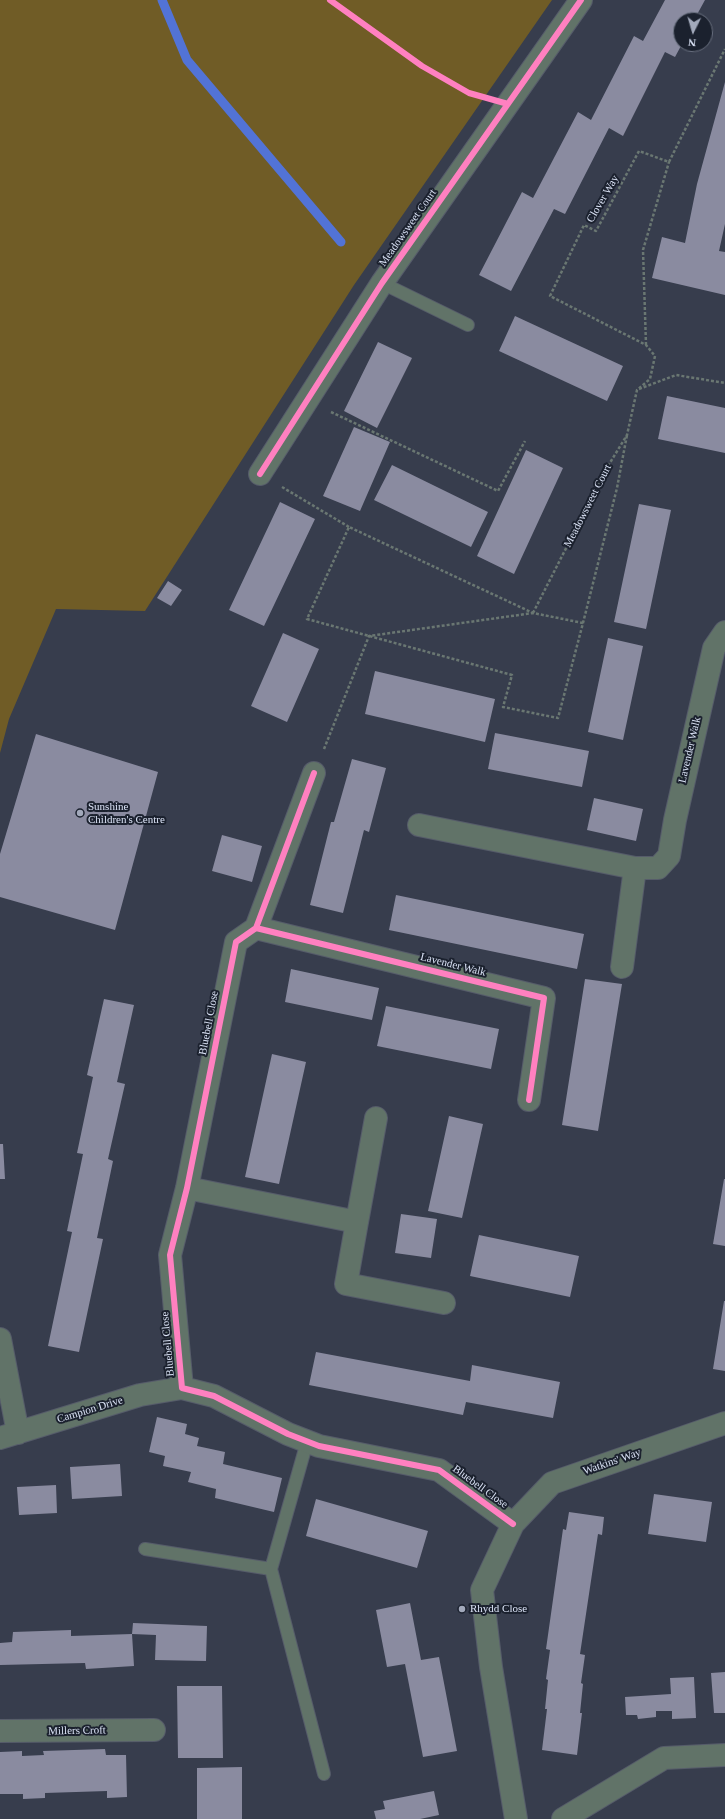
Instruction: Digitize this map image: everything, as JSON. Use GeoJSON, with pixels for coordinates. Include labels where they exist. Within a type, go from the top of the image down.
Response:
{"type":"FeatureCollection","features":[{"type":"Feature","properties":{"kind":"street","name":"Meadowsweet Court"},"geometry":{"type":"LineString","coordinates":[[260,474],[382,283],[581,0]]}},
{"type":"Feature","properties":{"kind":"street","name":"Lavender Walk"},"geometry":{"type":"LineString","coordinates":[[419,825],[635,868],[658,868],[669,856],[675,820],[714,648],[725,632]]}},
{"type":"Feature","properties":{"kind":"street"},"geometry":{"type":"LineString","coordinates":[[256,928],[314,773]]}},
{"type":"Feature","properties":{"kind":"street"},"geometry":{"type":"LineString","coordinates":[[622,967],[635,868]]}},
{"type":"Feature","properties":{"kind":"street","name":"Lavender Walk"},"geometry":{"type":"LineString","coordinates":[[256,928],[544,998],[529,1100]]}},
{"type":"Feature","properties":{"kind":"street","name":"Bluebell Close"},"geometry":{"type":"LineString","coordinates":[[256,928],[236,942],[187,1188],[170,1255],[182,1388],[214,1396],[288,1434],[319,1446],[439,1470],[513,1524],[482,1590],[491,1668],[516,1819]]}},
{"type":"Feature","properties":{"kind":"street"},"geometry":{"type":"LineString","coordinates":[[376,1118],[346,1284],[444,1303]]}},
{"type":"Feature","properties":{"kind":"street"},"geometry":{"type":"LineString","coordinates":[[187,1188],[357,1222]]}},
{"type":"Feature","properties":{"kind":"street"},"geometry":{"type":"LineString","coordinates":[[0,1339],[9,1436]]}},
{"type":"Feature","properties":{"kind":"street","name":"Campion Drive"},"geometry":{"type":"LineString","coordinates":[[9,1436],[140,1395],[182,1388]]}},
{"type":"Feature","properties":{"kind":"street","name":"Watkins' Way"},"geometry":{"type":"LineString","coordinates":[[513,1524],[552,1483],[725,1423]]}},
{"type":"Feature","properties":{"kind":"street","name":"Millers Croft"},"geometry":{"type":"LineString","coordinates":[[0,1731],[154,1730]]}},
{"type":"Feature","properties":{"kind":"street"},"geometry":{"type":"LineString","coordinates":[[563,1819],[664,1758],[725,1755]]}},
{"type":"Feature","properties":{"kind":"lane"},"geometry":{"type":"LineString","coordinates":[[382,283],[468,325]]}},
{"type":"Feature","properties":{"kind":"lane"},"geometry":{"type":"LineString","coordinates":[[307,1442],[271,1569],[324,1774]]}},
{"type":"Feature","properties":{"kind":"lane"},"geometry":{"type":"LineString","coordinates":[[145,1549],[271,1569]]}},
{"type":"Feature","properties":{"kind":"path"},"geometry":{"type":"LineString","coordinates":[[646,345],[643,250],[669,162],[725,49]]}},
{"type":"Feature","properties":{"kind":"path"},"geometry":{"type":"LineString","coordinates":[[637,390],[676,375],[725,383]]}},
{"type":"Feature","properties":{"kind":"path"},"geometry":{"type":"LineString","coordinates":[[307,401],[498,491],[525,441]]}},
{"type":"Feature","properties":{"kind":"path"},"geometry":{"type":"LineString","coordinates":[[349,527],[307,619],[512,675],[503,707],[558,718],[617,488],[627,435]]}},
{"type":"Feature","properties":{"kind":"path"},"geometry":{"type":"LineString","coordinates":[[260,474],[349,527],[533,613],[583,623]]}},
{"type":"Feature","properties":{"kind":"path"},"geometry":{"type":"LineString","coordinates":[[369,636],[533,613]]}},
{"type":"Feature","properties":{"kind":"path"},"geometry":{"type":"LineString","coordinates":[[314,773],[369,636]]}},
{"type":"Feature","properties":{"kind":"shaded area"},"geometry":{"type":"Polygon","coordinates":[[[0,0],[552,0],[354,285],[145,611],[56,609],[9,719],[0,753],[0,0]]]}},
{"type":"Feature","properties":{"kind":"building"},"geometry":{"type":"Polygon","coordinates":[[[665,0],[705,0],[698,12],[673,12],[673,52],[678,52],[675,57],[665,52],[623,136],[609,128],[565,214],[554,209],[511,291],[479,275],[522,192],[533,198],[578,112],[591,120],[634,36],[643,41],[665,0]]]}},
{"type":"Feature","properties":{"kind":"building"},"geometry":{"type":"Polygon","coordinates":[[[725,82],[725,224],[719,251],[725,252],[725,295],[652,278],[662,237],[685,243],[697,184],[725,82]]]}},
{"type":"Feature","properties":{"kind":"building"},"geometry":{"type":"Polygon","coordinates":[[[515,316],[623,366],[607,401],[499,351],[515,316]]]}},
{"type":"Feature","properties":{"kind":"building"},"geometry":{"type":"Polygon","coordinates":[[[378,342],[412,358],[377,428],[344,411],[378,342]]]}},
{"type":"Feature","properties":{"kind":"building"},"geometry":{"type":"Polygon","coordinates":[[[667,396],[725,408],[725,453],[658,439],[667,396]]]}},
{"type":"Feature","properties":{"kind":"building"},"geometry":{"type":"Polygon","coordinates":[[[354,427],[390,442],[360,511],[323,496],[354,427]]]}},
{"type":"Feature","properties":{"kind":"building"},"geometry":{"type":"Polygon","coordinates":[[[526,450],[563,468],[514,574],[477,556],[526,450]]]}},
{"type":"Feature","properties":{"kind":"building"},"geometry":{"type":"Polygon","coordinates":[[[392,465],[488,512],[471,547],[374,500],[392,465]]]}},
{"type":"Feature","properties":{"kind":"building"},"geometry":{"type":"Polygon","coordinates":[[[280,502],[315,519],[264,626],[229,610],[280,502]]]}},
{"type":"Feature","properties":{"kind":"building"},"geometry":{"type":"Polygon","coordinates":[[[639,504],[671,510],[646,629],[614,622],[639,504]]]}},
{"type":"Feature","properties":{"kind":"building"},"geometry":{"type":"Polygon","coordinates":[[[168,581],[182,590],[171,606],[157,598],[168,581]]]}},
{"type":"Feature","properties":{"kind":"building"},"geometry":{"type":"Polygon","coordinates":[[[283,633],[319,649],[287,722],[251,706],[283,633]]]}},
{"type":"Feature","properties":{"kind":"building"},"geometry":{"type":"Polygon","coordinates":[[[608,638],[643,646],[623,740],[588,732],[608,638]]]}},
{"type":"Feature","properties":{"kind":"building"},"geometry":{"type":"Polygon","coordinates":[[[375,671],[495,699],[485,742],[365,714],[375,671]]]}},
{"type":"Feature","properties":{"kind":"building"},"geometry":{"type":"Polygon","coordinates":[[[495,733],[589,751],[582,787],[488,769],[495,733]]]}},
{"type":"Feature","properties":{"kind":"building","name":"Sunshine Children's Centre"},"geometry":{"type":"Polygon","coordinates":[[[36,734],[158,772],[115,930],[0,897],[0,854],[36,734]]]}},
{"type":"Feature","properties":{"kind":"building"},"geometry":{"type":"Polygon","coordinates":[[[352,759],[386,768],[369,832],[364,830],[343,913],[310,905],[331,822],[334,822],[352,759]]]}},
{"type":"Feature","properties":{"kind":"building"},"geometry":{"type":"Polygon","coordinates":[[[594,798],[643,809],[636,841],[587,830],[594,798]]]}},
{"type":"Feature","properties":{"kind":"building"},"geometry":{"type":"Polygon","coordinates":[[[222,835],[262,846],[252,882],[212,871],[222,835]]]}},
{"type":"Feature","properties":{"kind":"building"},"geometry":{"type":"Polygon","coordinates":[[[396,895],[584,934],[577,969],[389,930],[396,895]]]}},
{"type":"Feature","properties":{"kind":"building"},"geometry":{"type":"Polygon","coordinates":[[[291,969],[379,988],[372,1020],[285,1002],[291,969]]]}},
{"type":"Feature","properties":{"kind":"building"},"geometry":{"type":"Polygon","coordinates":[[[585,979],[622,984],[598,1131],[562,1125],[585,979]]]}},
{"type":"Feature","properties":{"kind":"building"},"geometry":{"type":"Polygon","coordinates":[[[104,999],[134,1005],[117,1082],[125,1084],[108,1159],[113,1161],[97,1238],[103,1239],[79,1352],[48,1346],[72,1232],[67,1231],[83,1154],[77,1153],[93,1077],[87,1075],[104,999]]]}},
{"type":"Feature","properties":{"kind":"building"},"geometry":{"type":"Polygon","coordinates":[[[386,1006],[499,1029],[491,1069],[377,1046],[386,1006]]]}},
{"type":"Feature","properties":{"kind":"building"},"geometry":{"type":"Polygon","coordinates":[[[272,1054],[306,1062],[279,1184],[245,1177],[272,1054]]]}},
{"type":"Feature","properties":{"kind":"building"},"geometry":{"type":"Polygon","coordinates":[[[449,1116],[483,1124],[462,1218],[428,1211],[449,1116]]]}},
{"type":"Feature","properties":{"kind":"building"},"geometry":{"type":"Polygon","coordinates":[[[0,1144],[3,1144],[5,1179],[0,1179],[0,1144]]]}},
{"type":"Feature","properties":{"kind":"building"},"geometry":{"type":"Polygon","coordinates":[[[725,1179],[725,1246],[713,1244],[725,1179]]]}},
{"type":"Feature","properties":{"kind":"building"},"geometry":{"type":"Polygon","coordinates":[[[401,1214],[437,1219],[431,1258],[395,1253],[401,1214]]]}},
{"type":"Feature","properties":{"kind":"building"},"geometry":{"type":"Polygon","coordinates":[[[479,1235],[579,1256],[570,1297],[470,1276],[479,1235]]]}},
{"type":"Feature","properties":{"kind":"building"},"geometry":{"type":"Polygon","coordinates":[[[725,1301],[725,1371],[713,1369],[725,1301]]]}},
{"type":"Feature","properties":{"kind":"building"},"geometry":{"type":"Polygon","coordinates":[[[316,1352],[470,1381],[472,1365],[560,1382],[553,1418],[466,1402],[463,1415],[309,1385],[316,1352]]]}},
{"type":"Feature","properties":{"kind":"building"},"geometry":{"type":"Polygon","coordinates":[[[157,1417],[187,1424],[185,1434],[199,1438],[197,1446],[225,1452],[223,1464],[282,1478],[274,1512],[215,1498],[216,1489],[188,1482],[191,1472],[163,1466],[165,1456],[149,1452],[157,1417]]]}},
{"type":"Feature","properties":{"kind":"building"},"geometry":{"type":"Polygon","coordinates":[[[120,1464],[122,1496],[72,1499],[70,1467],[120,1464]]]}},
{"type":"Feature","properties":{"kind":"building"},"geometry":{"type":"Polygon","coordinates":[[[56,1485],[57,1513],[19,1515],[17,1487],[56,1485]]]}},
{"type":"Feature","properties":{"kind":"building"},"geometry":{"type":"Polygon","coordinates":[[[654,1494],[712,1502],[706,1542],[648,1534],[654,1494]]]}},
{"type":"Feature","properties":{"kind":"building"},"geometry":{"type":"Polygon","coordinates":[[[316,1499],[428,1531],[417,1568],[306,1536],[316,1499]]]}},
{"type":"Feature","properties":{"kind":"building"},"geometry":{"type":"Polygon","coordinates":[[[569,1512],[604,1517],[602,1535],[598,1534],[580,1654],[585,1655],[581,1683],[583,1684],[580,1713],[582,1713],[577,1755],[542,1750],[547,1709],[545,1709],[548,1680],[546,1679],[550,1650],[546,1649],[563,1529],[566,1530],[569,1512]]]}},
{"type":"Feature","properties":{"kind":"building"},"geometry":{"type":"Polygon","coordinates":[[[410,1603],[421,1660],[439,1657],[457,1751],[423,1757],[405,1664],[387,1667],[376,1610],[410,1603]]]}},
{"type":"Feature","properties":{"kind":"building"},"geometry":{"type":"Polygon","coordinates":[[[133,1623],[207,1626],[206,1661],[155,1660],[156,1635],[132,1634],[133,1623]]]}},
{"type":"Feature","properties":{"kind":"building"},"geometry":{"type":"Polygon","coordinates":[[[71,1630],[71,1636],[132,1634],[134,1666],[86,1669],[85,1663],[0,1665],[0,1643],[12,1642],[13,1632],[71,1630]]]}},
{"type":"Feature","properties":{"kind":"building"},"geometry":{"type":"Polygon","coordinates":[[[725,1672],[725,1713],[714,1713],[711,1673],[725,1672]]]}},
{"type":"Feature","properties":{"kind":"building"},"geometry":{"type":"Polygon","coordinates":[[[694,1677],[696,1718],[672,1719],[672,1711],[656,1711],[656,1717],[638,1719],[637,1715],[626,1715],[625,1697],[671,1694],[670,1678],[694,1677]]]}},
{"type":"Feature","properties":{"kind":"building"},"geometry":{"type":"Polygon","coordinates":[[[177,1686],[222,1686],[223,1758],[178,1758],[177,1686]]]}},
{"type":"Feature","properties":{"kind":"building"},"geometry":{"type":"Polygon","coordinates":[[[105,1749],[106,1755],[126,1755],[127,1797],[107,1798],[107,1791],[45,1793],[45,1798],[23,1799],[23,1794],[0,1794],[0,1752],[22,1751],[22,1756],[44,1755],[43,1751],[105,1749]]]}},
{"type":"Feature","properties":{"kind":"building"},"geometry":{"type":"Polygon","coordinates":[[[242,1767],[242,1819],[197,1819],[197,1768],[242,1767]]]}},
{"type":"Feature","properties":{"kind":"building"},"geometry":{"type":"Polygon","coordinates":[[[434,1791],[439,1815],[420,1819],[376,1819],[374,1811],[385,1809],[383,1801],[434,1791]]]}},
{"type":"Feature","properties":{"kind":"waterway"},"geometry":{"type":"LineString","coordinates":[[162,0],[187,60],[341,242]]}},
{"type":"Feature","properties":{"kind":"cycle path"},"geometry":{"type":"LineString","coordinates":[[330,0],[422,66],[469,93],[508,104]]}},
{"type":"Feature","properties":{"kind":"cycle path"},"geometry":{"type":"LineString","coordinates":[[260,474],[382,283],[581,0]]}},
{"type":"Feature","properties":{"kind":"cycle path"},"geometry":{"type":"LineString","coordinates":[[314,773],[256,928],[236,942],[187,1188],[170,1255],[182,1388],[214,1396],[288,1434],[319,1446],[439,1470],[513,1524]]}},
{"type":"Feature","properties":{"kind":"cycle path"},"geometry":{"type":"LineString","coordinates":[[256,928],[544,998],[529,1100]]}},
{"type":"Feature","properties":{"kind":"place","name":"Sunshine Children's Centre"},"geometry":{"type":"Point","coordinates":[80,813]}},
{"type":"Feature","properties":{"kind":"place","name":"Rhydd Close"},"geometry":{"type":"Point","coordinates":[462,1609]}}]}
